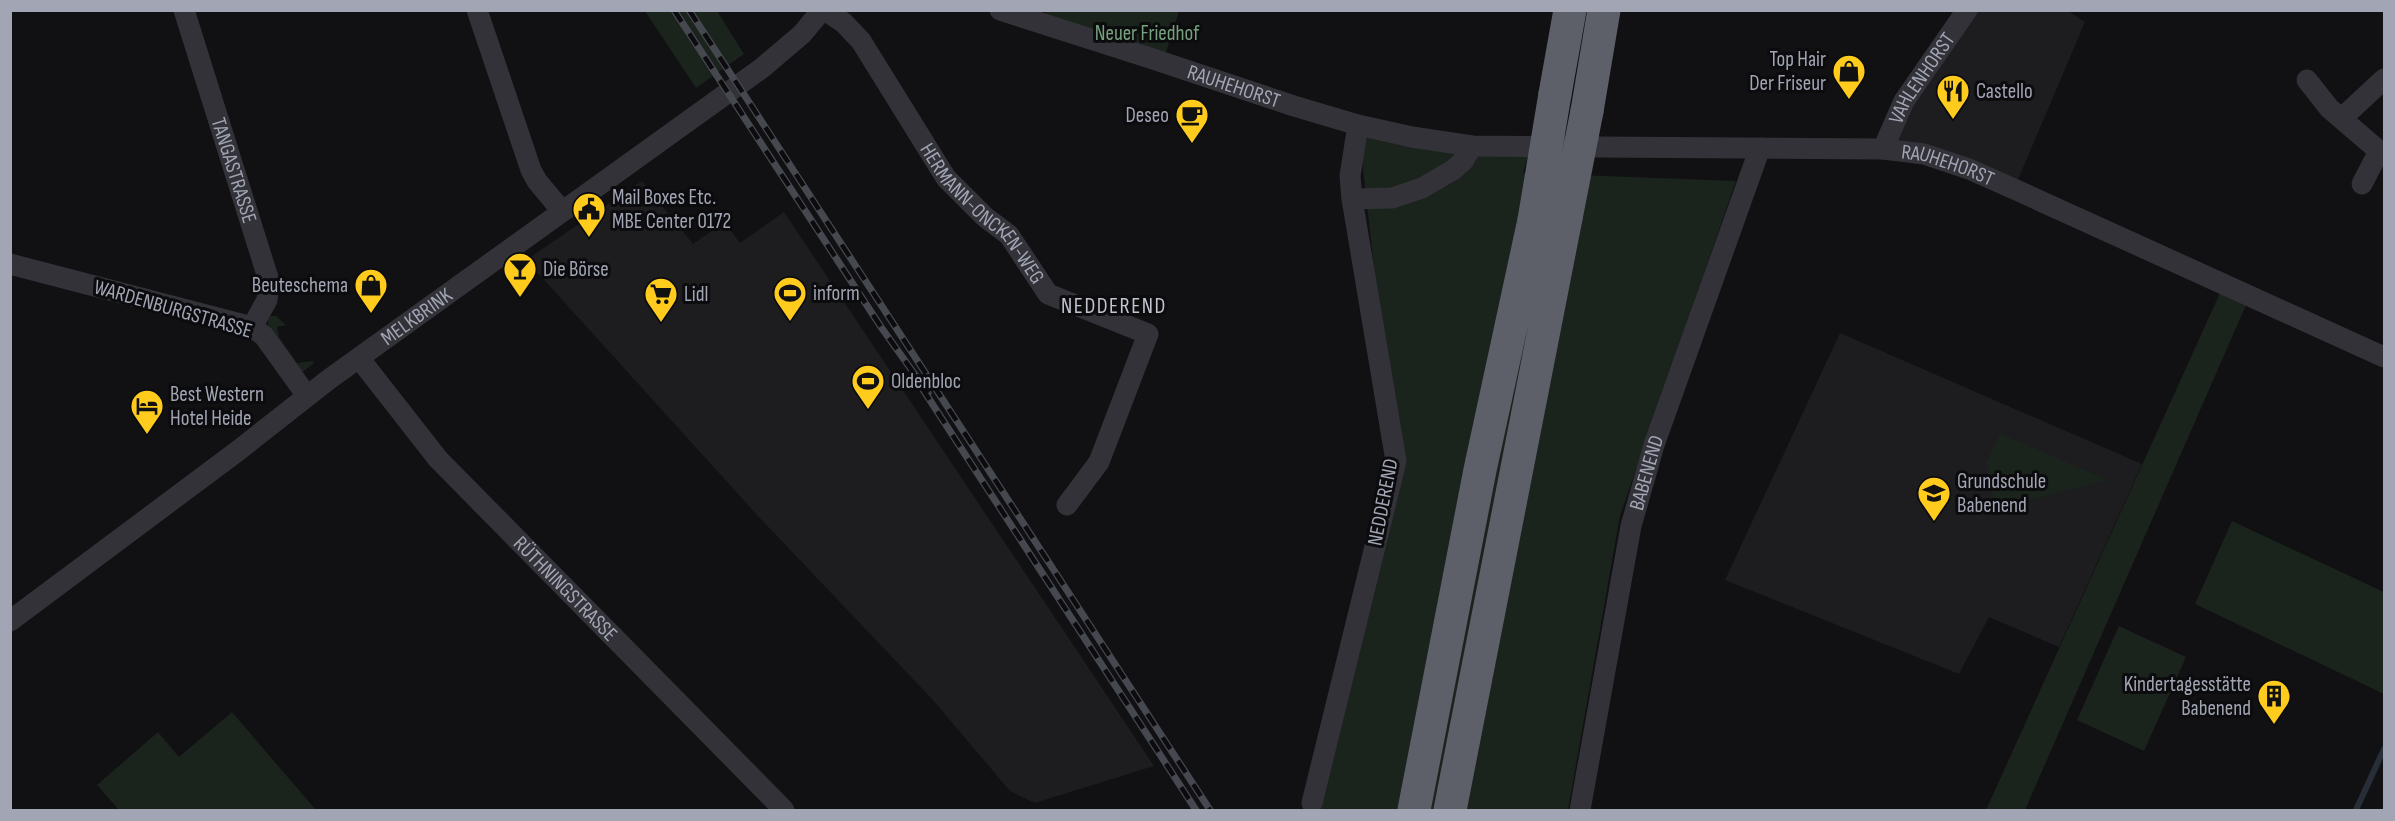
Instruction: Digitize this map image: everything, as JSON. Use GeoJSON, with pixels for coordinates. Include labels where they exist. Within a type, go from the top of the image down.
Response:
{"type":"FeatureCollection","features":[{"type":"Feature","properties":{"kind":"highway"},"geometry":{"type":"LineString","coordinates":[[1414,810],[1480,470],[1534,220],[1570,10]]}},
{"type":"Feature","properties":{"kind":"highway"},"geometry":{"type":"LineString","coordinates":[[1450,810],[1587,111],[1604,10]]}},
{"type":"Feature","properties":{"kind":"street","name":"TANGASTRASSE"},"geometry":{"type":"LineString","coordinates":[[184,10],[269,281],[267,300],[252,327]]}},
{"type":"Feature","properties":{"kind":"street"},"geometry":{"type":"LineString","coordinates":[[477,10],[531,170],[539,184],[562,211]]}},
{"type":"Feature","properties":{"kind":"street","name":"MELKBRINK"},"geometry":{"type":"LineString","coordinates":[[10,621],[307,396],[762,68],[802,34],[824,10]]}},
{"type":"Feature","properties":{"kind":"street","name":"HERMANN-ONCKEN-WEG"},"geometry":{"type":"LineString","coordinates":[[824,10],[844,23],[861,41],[946,178],[985,217],[1009,235],[1048,294],[1148,334],[1099,462],[1067,505]]}},
{"type":"Feature","properties":{"kind":"street","name":"RAUHEHORST"},"geometry":{"type":"LineString","coordinates":[[1000,10],[1294,106],[1358,125],[1412,137],[1472,146],[1883,149],[1924,154],[1969,169],[2385,357]]}},
{"type":"Feature","properties":{"kind":"street","name":"VAHLENHORST"},"geometry":{"type":"LineString","coordinates":[[1883,149],[1904,101],[1967,10]]}},
{"type":"Feature","properties":{"kind":"street"},"geometry":{"type":"LineString","coordinates":[[2342,118],[2385,79]]}},
{"type":"Feature","properties":{"kind":"street"},"geometry":{"type":"LineString","coordinates":[[2307,80],[2329,108],[2379,143],[2379,151],[2362,184]]}},
{"type":"Feature","properties":{"kind":"street","name":"NEDDEREND"},"geometry":{"type":"LineString","coordinates":[[1312,803],[1396,461],[1352,198],[1350,176],[1358,125]]}},
{"type":"Feature","properties":{"kind":"street"},"geometry":{"type":"LineString","coordinates":[[1352,198],[1392,198],[1422,188],[1453,170],[1463,161],[1472,146]]}},
{"type":"Feature","properties":{"kind":"street","name":"BABENEND"},"geometry":{"type":"LineString","coordinates":[[1580,810],[1631,526],[1654,445],[1760,148]]}},
{"type":"Feature","properties":{"kind":"street","name":"WARDENBURGSTRASSE"},"geometry":{"type":"LineString","coordinates":[[10,264],[252,327],[264,336],[307,396]]}},
{"type":"Feature","properties":{"kind":"street","name":"RÜTHNINGSTRASSE"},"geometry":{"type":"LineString","coordinates":[[359,358],[438,459],[784,810]]}},
{"type":"Feature","properties":{"kind":"shaded area"},"geometry":{"type":"Polygon","coordinates":[[[1969,11],[2068,11],[2085,22],[2014,189],[1883,149],[1969,11]]]}},
{"type":"Feature","properties":{"kind":"shaded area"},"geometry":{"type":"Polygon","coordinates":[[[642,181],[693,244],[725,222],[740,243],[784,212],[1154,766],[1035,803],[1010,791],[932,699],[758,516],[526,260],[642,181]]]}},
{"type":"Feature","properties":{"kind":"shaded area","name":"Grundschule Babenend"},"geometry":{"type":"Polygon","coordinates":[[[1840,333],[2142,464],[2059,647],[1989,617],[1959,674],[1725,580],[1840,333]]]}},
{"type":"Feature","properties":{"kind":"green space"},"geometry":{"type":"Polygon","coordinates":[[[645,11],[717,11],[744,54],[696,88],[645,11]]]}},
{"type":"Feature","properties":{"kind":"green space","name":"Neuer Friedhof"},"geometry":{"type":"Polygon","coordinates":[[[1047,11],[1179,11],[1163,62],[1041,23],[1047,11]]]}},
{"type":"Feature","properties":{"kind":"green space"},"geometry":{"type":"Polygon","coordinates":[[[1358,125],[1531,146],[1523,173],[1736,181],[1620,516],[1568,810],[1314,810],[1396,461],[1358,125]]]}},
{"type":"Feature","properties":{"kind":"green space"},"geometry":{"type":"Polygon","coordinates":[[[2224,284],[2250,296],[2025,810],[1986,810],[2224,284]]]}},
{"type":"Feature","properties":{"kind":"green space"},"geometry":{"type":"Polygon","coordinates":[[[268,316],[276,316],[286,325],[277,327],[279,337],[297,363],[313,361],[313,364],[301,373],[268,325],[268,316]]]}},
{"type":"Feature","properties":{"kind":"green space"},"geometry":{"type":"Polygon","coordinates":[[[2000,433],[2107,480],[1996,509],[1986,463],[2000,433]]]}},
{"type":"Feature","properties":{"kind":"green space"},"geometry":{"type":"Polygon","coordinates":[[[2232,521],[2384,592],[2384,694],[2195,604],[2232,521]]]}},
{"type":"Feature","properties":{"kind":"green space"},"geometry":{"type":"Polygon","coordinates":[[[2119,626],[2186,657],[2144,751],[2077,720],[2119,626]]]}},
{"type":"Feature","properties":{"kind":"green space"},"geometry":{"type":"Polygon","coordinates":[[[232,712],[316,810],[119,810],[97,785],[158,732],[179,757],[232,712]]]}},
{"type":"Feature","properties":{"kind":"waterway"},"geometry":{"type":"LineString","coordinates":[[2356,810],[2384,749]]}},
{"type":"Feature","properties":{"kind":"railway"},"geometry":{"type":"LineString","coordinates":[[674,10],[881,327],[928,393]]}},
{"type":"Feature","properties":{"kind":"railway"},"geometry":{"type":"LineString","coordinates":[[689,10],[1210,810]]}},
{"type":"Feature","properties":{"kind":"railway"},"geometry":{"type":"LineString","coordinates":[[922,388],[1196,810]]}},
{"type":"Feature","properties":{"kind":"place","name":"Top Hair Der Friseur"},"geometry":{"type":"Point","coordinates":[1849,100]}},
{"type":"Feature","properties":{"kind":"place","name":"Castello"},"geometry":{"type":"Point","coordinates":[1953,120]}},
{"type":"Feature","properties":{"kind":"place","name":"Deseo"},"geometry":{"type":"Point","coordinates":[1192,144]}},
{"type":"Feature","properties":{"kind":"place","name":"Mail Boxes Etc. MBE Center 0172"},"geometry":{"type":"Point","coordinates":[589,238]}},
{"type":"Feature","properties":{"kind":"place","name":"Die Börse"},"geometry":{"type":"Point","coordinates":[520,298]}},
{"type":"Feature","properties":{"kind":"place","name":"Beuteschema"},"geometry":{"type":"Point","coordinates":[371,314]}},
{"type":"Feature","properties":{"kind":"place","name":"inform"},"geometry":{"type":"Point","coordinates":[790,322]}},
{"type":"Feature","properties":{"kind":"place","name":"Lidl"},"geometry":{"type":"Point","coordinates":[661,323]}},
{"type":"Feature","properties":{"kind":"place","name":"Oldenbloc"},"geometry":{"type":"Point","coordinates":[868,410]}},
{"type":"Feature","properties":{"kind":"place","name":"Best Western Hotel Heide"},"geometry":{"type":"Point","coordinates":[147,435]}},
{"type":"Feature","properties":{"kind":"place","name":"Grundschule Babenend"},"geometry":{"type":"Point","coordinates":[1934,522]}},
{"type":"Feature","properties":{"kind":"place","name":"Kindertagesstätte Babenend"},"geometry":{"type":"Point","coordinates":[2274,725]}},
{"type":"Feature","properties":{"kind":"district","name":"NEDDEREND"},"geometry":{"type":"Point","coordinates":[1114,306]}}]}
